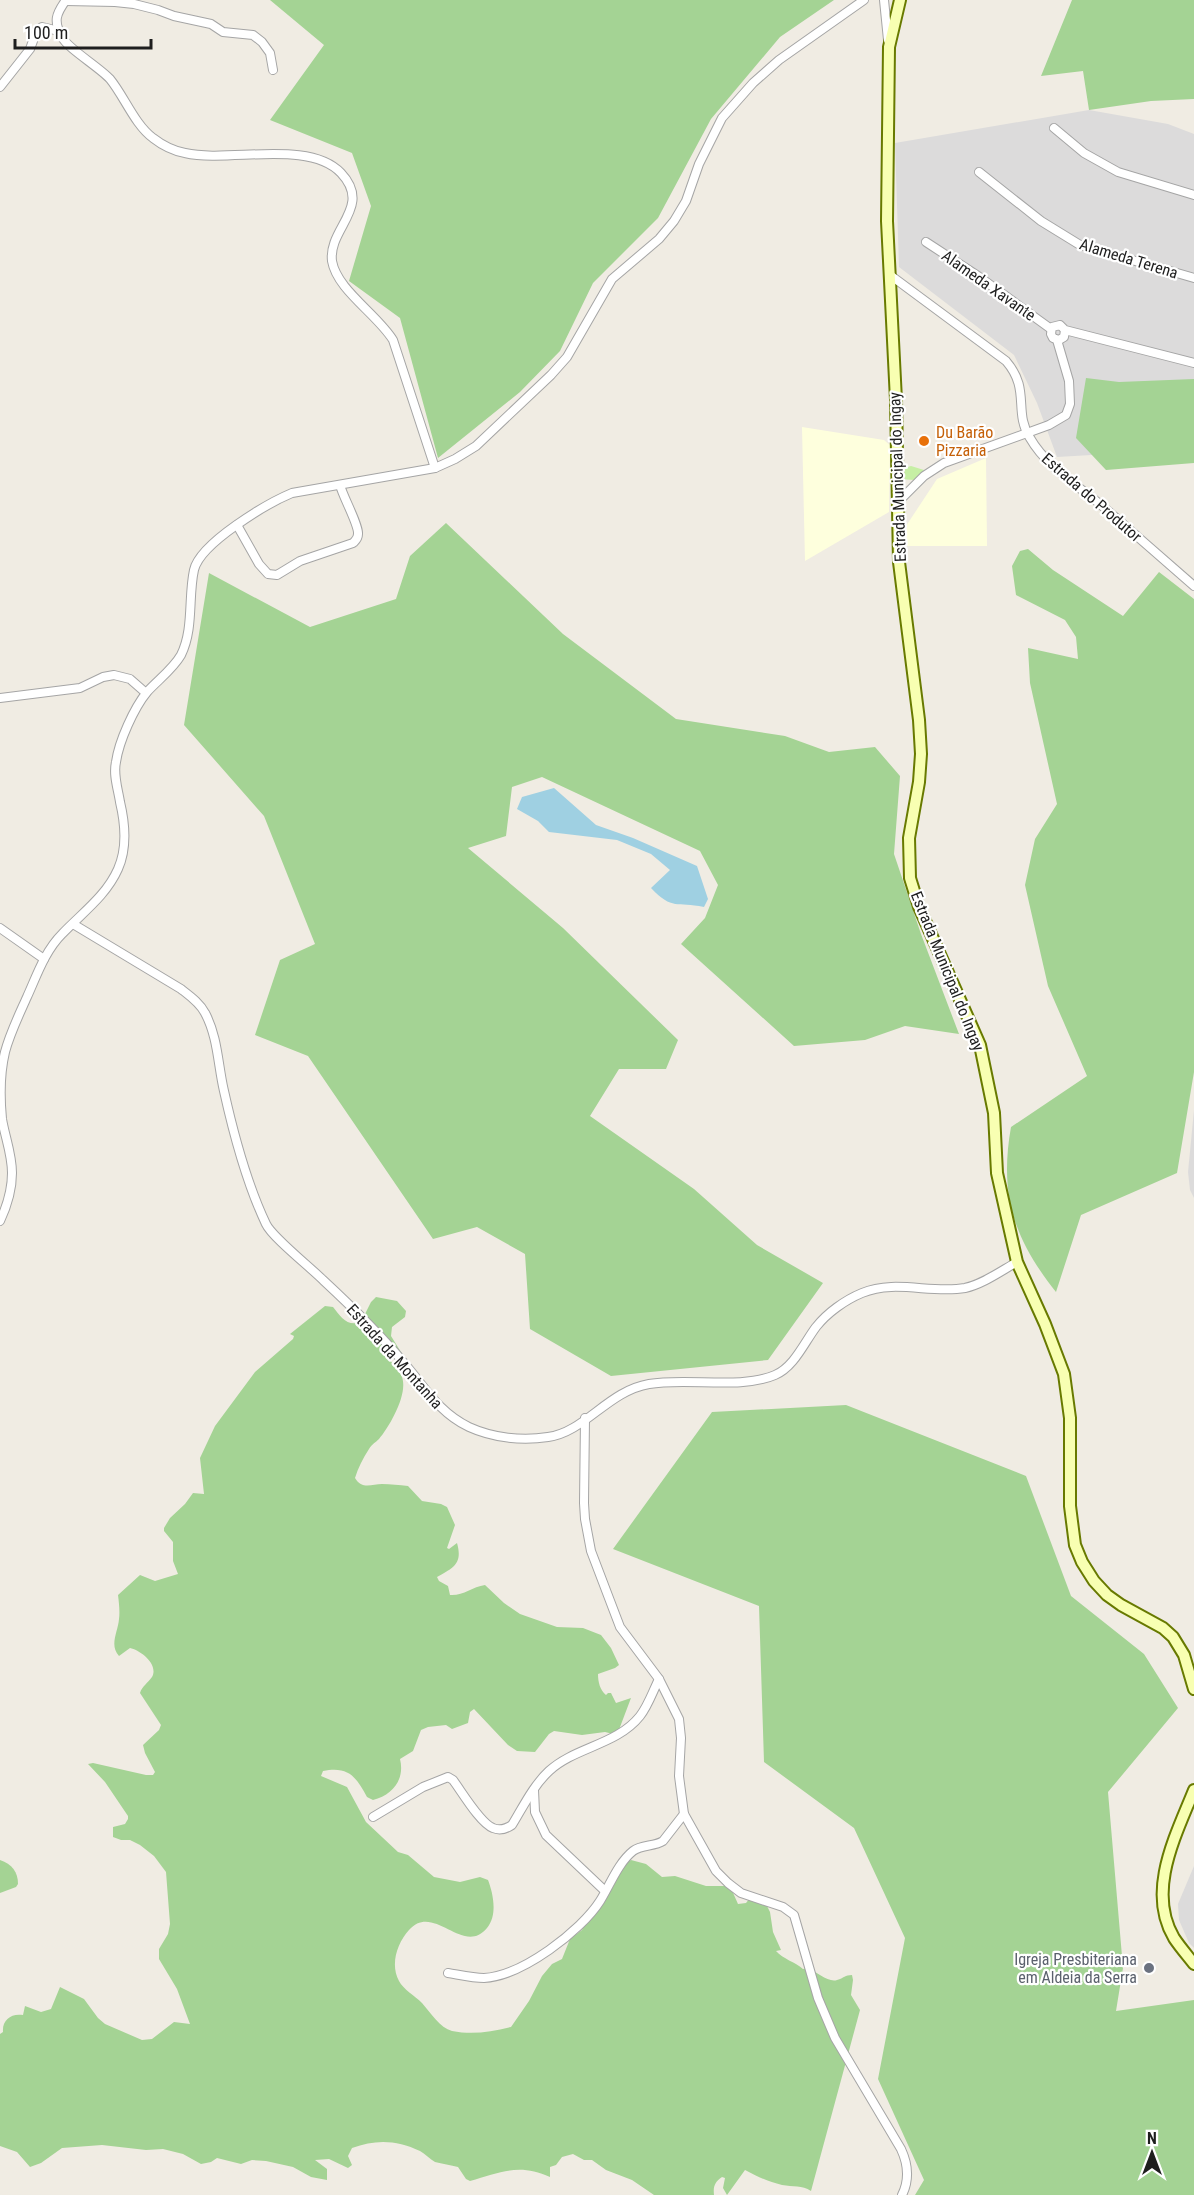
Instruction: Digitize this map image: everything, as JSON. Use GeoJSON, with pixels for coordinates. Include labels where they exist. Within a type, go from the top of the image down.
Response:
{"type":"FeatureCollection","features":[{"type":"Feature","properties":{"kind":"street"},"geometry":{"type":"LineString","coordinates":[[273,70],[270,53],[253,35],[222,32],[211,24],[134,4],[66,0],[58,10],[59,31],[63,40],[110,79],[150,137],[169,148],[186,154],[214,156],[285,153],[304,155],[331,165],[341,173],[350,186],[351,207],[347,221],[335,240],[332,261],[342,282],[386,329],[393,340],[435,468]]}},
{"type":"Feature","properties":{"kind":"street"},"geometry":{"type":"LineString","coordinates":[[0,1221],[10,1192],[12,1172],[2,1119],[1,1073],[5,1052],[13,1028],[44,959],[62,934],[98,899],[119,868],[124,831],[115,763],[127,728],[146,693],[180,656],[187,638],[194,570],[197,561],[202,554],[237,525],[273,501],[292,493],[435,468],[476,446],[567,357],[612,279],[660,239],[674,221],[686,201],[699,164],[722,118],[753,83],[779,60],[864,0]]}},
{"type":"Feature","properties":{"kind":"street","name":"Estrada Municipal do Ingay"},"geometry":{"type":"LineString","coordinates":[[884,0],[889,47],[887,221],[896,400],[899,562],[919,720],[921,754],[919,782],[909,838],[910,878],[919,907],[980,1045],[994,1113],[1000,1192],[1017,1262],[1059,1359],[1068,1390],[1071,1525],[1075,1545],[1094,1581],[1107,1595],[1173,1637],[1184,1655],[1194,1689]]}},
{"type":"Feature","properties":{"kind":"street","name":"Estrada Municipal do Ingay"},"geometry":{"type":"LineString","coordinates":[[889,47],[900,0]]}},
{"type":"Feature","properties":{"kind":"street"},"geometry":{"type":"LineString","coordinates":[[0,87],[30,49],[37,30],[42,27],[59,31]]}},
{"type":"Feature","properties":{"kind":"street"},"geometry":{"type":"LineString","coordinates":[[1054,128],[1084,153],[1118,172],[1194,195]]}},
{"type":"Feature","properties":{"kind":"street","name":"Alameda Terena"},"geometry":{"type":"LineString","coordinates":[[978,172],[1041,221],[1074,242],[1194,278]]}},
{"type":"Feature","properties":{"kind":"street","name":"Alameda Xavante"},"geometry":{"type":"LineString","coordinates":[[926,242],[1051,329]]}},
{"type":"Feature","properties":{"kind":"street","name":"Estrada do Produtor"},"geometry":{"type":"LineString","coordinates":[[890,274],[1006,361],[1016,373],[1020,385],[1022,414],[1027,432],[1043,456],[1194,586]]}},
{"type":"Feature","properties":{"kind":"street"},"geometry":{"type":"LineString","coordinates":[[897,503],[924,476],[944,463],[1062,419],[1069,410],[1069,381],[1057,340],[1051,336],[1051,329],[1054,326],[1060,325],[1065,330],[1194,363]]}},
{"type":"Feature","properties":{"kind":"street"},"geometry":{"type":"LineString","coordinates":[[1057,340],[1064,337],[1065,330]]}},
{"type":"Feature","properties":{"kind":"street"},"geometry":{"type":"LineString","coordinates":[[237,525],[259,564],[268,574],[277,575],[300,561],[353,543],[357,539],[357,528],[340,485]]}},
{"type":"Feature","properties":{"kind":"street"},"geometry":{"type":"LineString","coordinates":[[0,698],[80,688],[103,677],[114,675],[130,680],[146,693]]}},
{"type":"Feature","properties":{"kind":"street","name":"Estrada da Montanha"},"geometry":{"type":"LineString","coordinates":[[73,924],[181,989],[195,999],[204,1010],[215,1042],[238,1148],[269,1230],[364,1318],[406,1365],[441,1410],[469,1427],[501,1438],[550,1437],[566,1432],[612,1399],[646,1384],[670,1381],[751,1380],[776,1375],[789,1364],[817,1325],[848,1300],[864,1292],[883,1287],[947,1289],[968,1287],[1017,1262]]}},
{"type":"Feature","properties":{"kind":"street"},"geometry":{"type":"LineString","coordinates":[[0,928],[44,959]]}},
{"type":"Feature","properties":{"kind":"street"},"geometry":{"type":"LineString","coordinates":[[585,1418],[584,1503],[591,1551],[620,1627],[659,1679],[676,1711],[681,1728],[679,1776],[684,1814],[716,1871],[728,1883],[741,1893],[783,1906],[794,1915],[818,1998],[835,2038],[906,2159],[908,2176],[902,2195]]}},
{"type":"Feature","properties":{"kind":"street"},"geometry":{"type":"LineString","coordinates":[[373,1816],[423,1787],[448,1778],[453,1780],[489,1826],[501,1830],[512,1825],[534,1789],[549,1771],[561,1762],[621,1733],[632,1725],[641,1715],[659,1679]]}},
{"type":"Feature","properties":{"kind":"street"},"geometry":{"type":"LineString","coordinates":[[534,1789],[535,1812],[546,1835],[605,1891]]}},
{"type":"Feature","properties":{"kind":"street"},"geometry":{"type":"LineString","coordinates":[[1194,1790],[1168,1856],[1162,1896],[1167,1924],[1174,1938],[1194,1964]]}},
{"type":"Feature","properties":{"kind":"street"},"geometry":{"type":"LineString","coordinates":[[448,1973],[485,1978],[524,1966],[541,1956],[571,1932],[600,1902],[631,1853],[639,1848],[663,1841],[684,1814]]}},
{"type":"Feature","properties":{"kind":"shaded area"},"geometry":{"type":"Polygon","coordinates":[[[1089,110],[1168,124],[1194,134],[1194,449],[1057,457],[1037,403],[1014,355],[899,267],[895,143],[1089,110]]]}},
{"type":"Feature","properties":{"kind":"shaded area"},"geometry":{"type":"Polygon","coordinates":[[[802,427],[884,440],[890,445],[889,512],[805,561],[802,427]]]}},
{"type":"Feature","properties":{"kind":"shaded area"},"geometry":{"type":"Polygon","coordinates":[[[986,458],[987,546],[904,546],[906,526],[937,479],[986,458]]]}},
{"type":"Feature","properties":{"kind":"shaded area"},"geometry":{"type":"Polygon","coordinates":[[[1194,1110],[1194,1198],[1190,1190],[1188,1172],[1194,1110]]]}},
{"type":"Feature","properties":{"kind":"shaded area"},"geometry":{"type":"Polygon","coordinates":[[[1194,1866],[1194,1948],[1189,1943],[1179,1920],[1178,1904],[1194,1866]]]}},
{"type":"Feature","properties":{"kind":"green space"},"geometry":{"type":"Polygon","coordinates":[[[270,0],[834,0],[780,37],[711,119],[658,218],[593,283],[560,351],[520,392],[438,458],[400,318],[349,281],[371,206],[352,153],[270,120],[324,45],[270,0]]]}},
{"type":"Feature","properties":{"kind":"green space"},"geometry":{"type":"Polygon","coordinates":[[[1072,0],[1194,0],[1194,99],[1151,101],[1089,110],[1083,71],[1041,76],[1072,0]]]}},
{"type":"Feature","properties":{"kind":"green space"},"geometry":{"type":"Polygon","coordinates":[[[1086,378],[1119,382],[1194,379],[1194,463],[1106,470],[1076,438],[1086,378]]]}},
{"type":"Feature","properties":{"kind":"green space"},"geometry":{"type":"Polygon","coordinates":[[[911,466],[924,470],[914,480],[900,479],[900,469],[911,466]]]}},
{"type":"Feature","properties":{"kind":"green space"},"geometry":{"type":"Polygon","coordinates":[[[446,523],[563,634],[676,719],[785,736],[829,752],[875,747],[900,776],[894,854],[959,1034],[905,1026],[865,1040],[794,1046],[681,944],[705,918],[718,885],[700,851],[542,777],[512,787],[506,836],[468,848],[563,928],[678,1040],[666,1069],[619,1069],[590,1116],[694,1189],[757,1245],[823,1283],[768,1360],[611,1376],[530,1329],[525,1254],[477,1227],[433,1239],[308,1056],[255,1035],[280,960],[315,944],[264,816],[184,725],[209,573],[310,627],[396,599],[410,556],[446,523]]]}},
{"type":"Feature","properties":{"kind":"green space"},"geometry":{"type":"Polygon","coordinates":[[[1028,549],[1053,570],[1123,616],[1159,572],[1194,599],[1194,1072],[1177,1173],[1081,1215],[1056,1292],[1020,1234],[1013,1215],[1007,1174],[1011,1127],[1087,1076],[1048,986],[1025,885],[1035,839],[1057,804],[1030,683],[1028,648],[1078,659],[1076,637],[1065,620],[1016,595],[1012,566],[1020,551],[1028,549]]]}},
{"type":"Feature","properties":{"kind":"green space"},"geometry":{"type":"Polygon","coordinates":[[[376,1297],[397,1301],[406,1311],[405,1317],[392,1327],[391,1336],[419,1381],[381,1348],[401,1375],[403,1390],[398,1408],[379,1439],[367,1452],[355,1478],[367,1486],[385,1484],[408,1486],[422,1501],[447,1507],[455,1525],[447,1548],[457,1543],[459,1556],[452,1568],[437,1577],[439,1581],[448,1586],[450,1595],[485,1585],[520,1614],[557,1627],[583,1628],[601,1635],[611,1648],[619,1665],[598,1674],[601,1688],[606,1695],[611,1693],[616,1703],[631,1698],[617,1735],[605,1732],[582,1735],[554,1731],[535,1752],[517,1751],[508,1745],[474,1709],[470,1712],[468,1723],[452,1729],[446,1725],[428,1727],[421,1730],[413,1751],[400,1759],[401,1773],[396,1785],[380,1798],[373,1800],[367,1797],[351,1775],[339,1770],[323,1771],[321,1776],[347,1787],[366,1822],[398,1852],[408,1855],[434,1877],[460,1882],[480,1877],[488,1880],[493,1897],[493,1917],[487,1928],[478,1935],[468,1937],[428,1922],[419,1923],[409,1930],[401,1941],[396,1954],[396,1975],[406,1990],[448,2029],[459,2032],[489,2032],[511,2027],[529,2001],[542,1976],[552,1964],[562,1959],[570,1939],[582,1930],[621,1866],[631,1860],[646,1864],[662,1877],[675,1876],[706,1886],[730,1886],[738,1904],[746,1903],[750,1898],[766,1904],[770,1912],[773,1932],[781,1950],[776,1951],[803,1969],[809,1968],[830,1980],[834,1981],[852,1975],[851,1995],[860,2010],[811,2191],[801,2187],[782,2185],[745,2170],[727,2195],[723,2188],[725,2178],[722,2177],[715,2184],[714,2195],[654,2195],[632,2180],[606,2170],[592,2160],[584,2160],[573,2154],[562,2157],[556,2165],[550,2167],[550,2177],[529,2170],[510,2170],[470,2181],[458,2167],[435,2162],[411,2147],[386,2142],[352,2148],[348,2156],[352,2165],[348,2168],[329,2159],[315,2160],[327,2169],[327,2180],[311,2177],[293,2167],[266,2161],[252,2160],[241,2164],[217,2158],[201,2164],[183,2154],[163,2149],[146,2150],[102,2145],[62,2148],[41,2163],[30,2167],[17,2152],[0,2146],[0,2034],[8,2018],[23,2015],[25,2006],[41,2012],[51,2009],[60,1987],[84,1999],[105,2024],[142,2040],[152,2039],[174,2022],[190,2024],[177,1989],[159,1959],[159,1949],[168,1934],[170,1924],[166,1872],[154,1856],[140,1845],[130,1840],[113,1837],[113,1827],[125,1824],[128,1816],[105,1782],[88,1764],[93,1763],[146,1775],[153,1775],[155,1772],[143,1745],[159,1730],[161,1725],[140,1693],[152,1677],[153,1667],[147,1658],[134,1649],[130,1648],[119,1656],[116,1652],[114,1643],[119,1616],[118,1595],[140,1575],[155,1581],[178,1574],[173,1561],[173,1542],[164,1528],[193,1493],[204,1494],[200,1458],[215,1426],[255,1372],[293,1339],[294,1336],[290,1334],[325,1306],[333,1307],[348,1322],[356,1323],[361,1322],[376,1297]]]}},
{"type":"Feature","properties":{"kind":"green space"},"geometry":{"type":"Polygon","coordinates":[[[846,1405],[1026,1476],[1071,1596],[1144,1654],[1178,1708],[1108,1792],[1123,1968],[1116,2011],[1194,2000],[1194,2195],[915,2195],[924,2180],[878,2079],[905,1938],[854,1828],[764,1762],[759,1606],[613,1549],[712,1412],[846,1405]]]}},
{"type":"Feature","properties":{"kind":"green space"},"geometry":{"type":"Polygon","coordinates":[[[0,1860],[14,1869],[18,1884],[0,1893],[0,1860]]]}},
{"type":"Feature","properties":{"kind":"water"},"geometry":{"type":"Polygon","coordinates":[[[554,788],[596,825],[633,838],[697,866],[708,899],[704,907],[670,903],[651,888],[670,870],[651,854],[617,840],[549,832],[538,821],[517,809],[522,797],[554,788]]]}},
{"type":"Feature","properties":{"kind":"place","name":"Du Barão Pizzaria"},"geometry":{"type":"Point","coordinates":[924,441]}},
{"type":"Feature","properties":{"kind":"place","name":"Igreja Presbiteriana em Aldeia da Serra"},"geometry":{"type":"Point","coordinates":[1149,1968]}}]}
